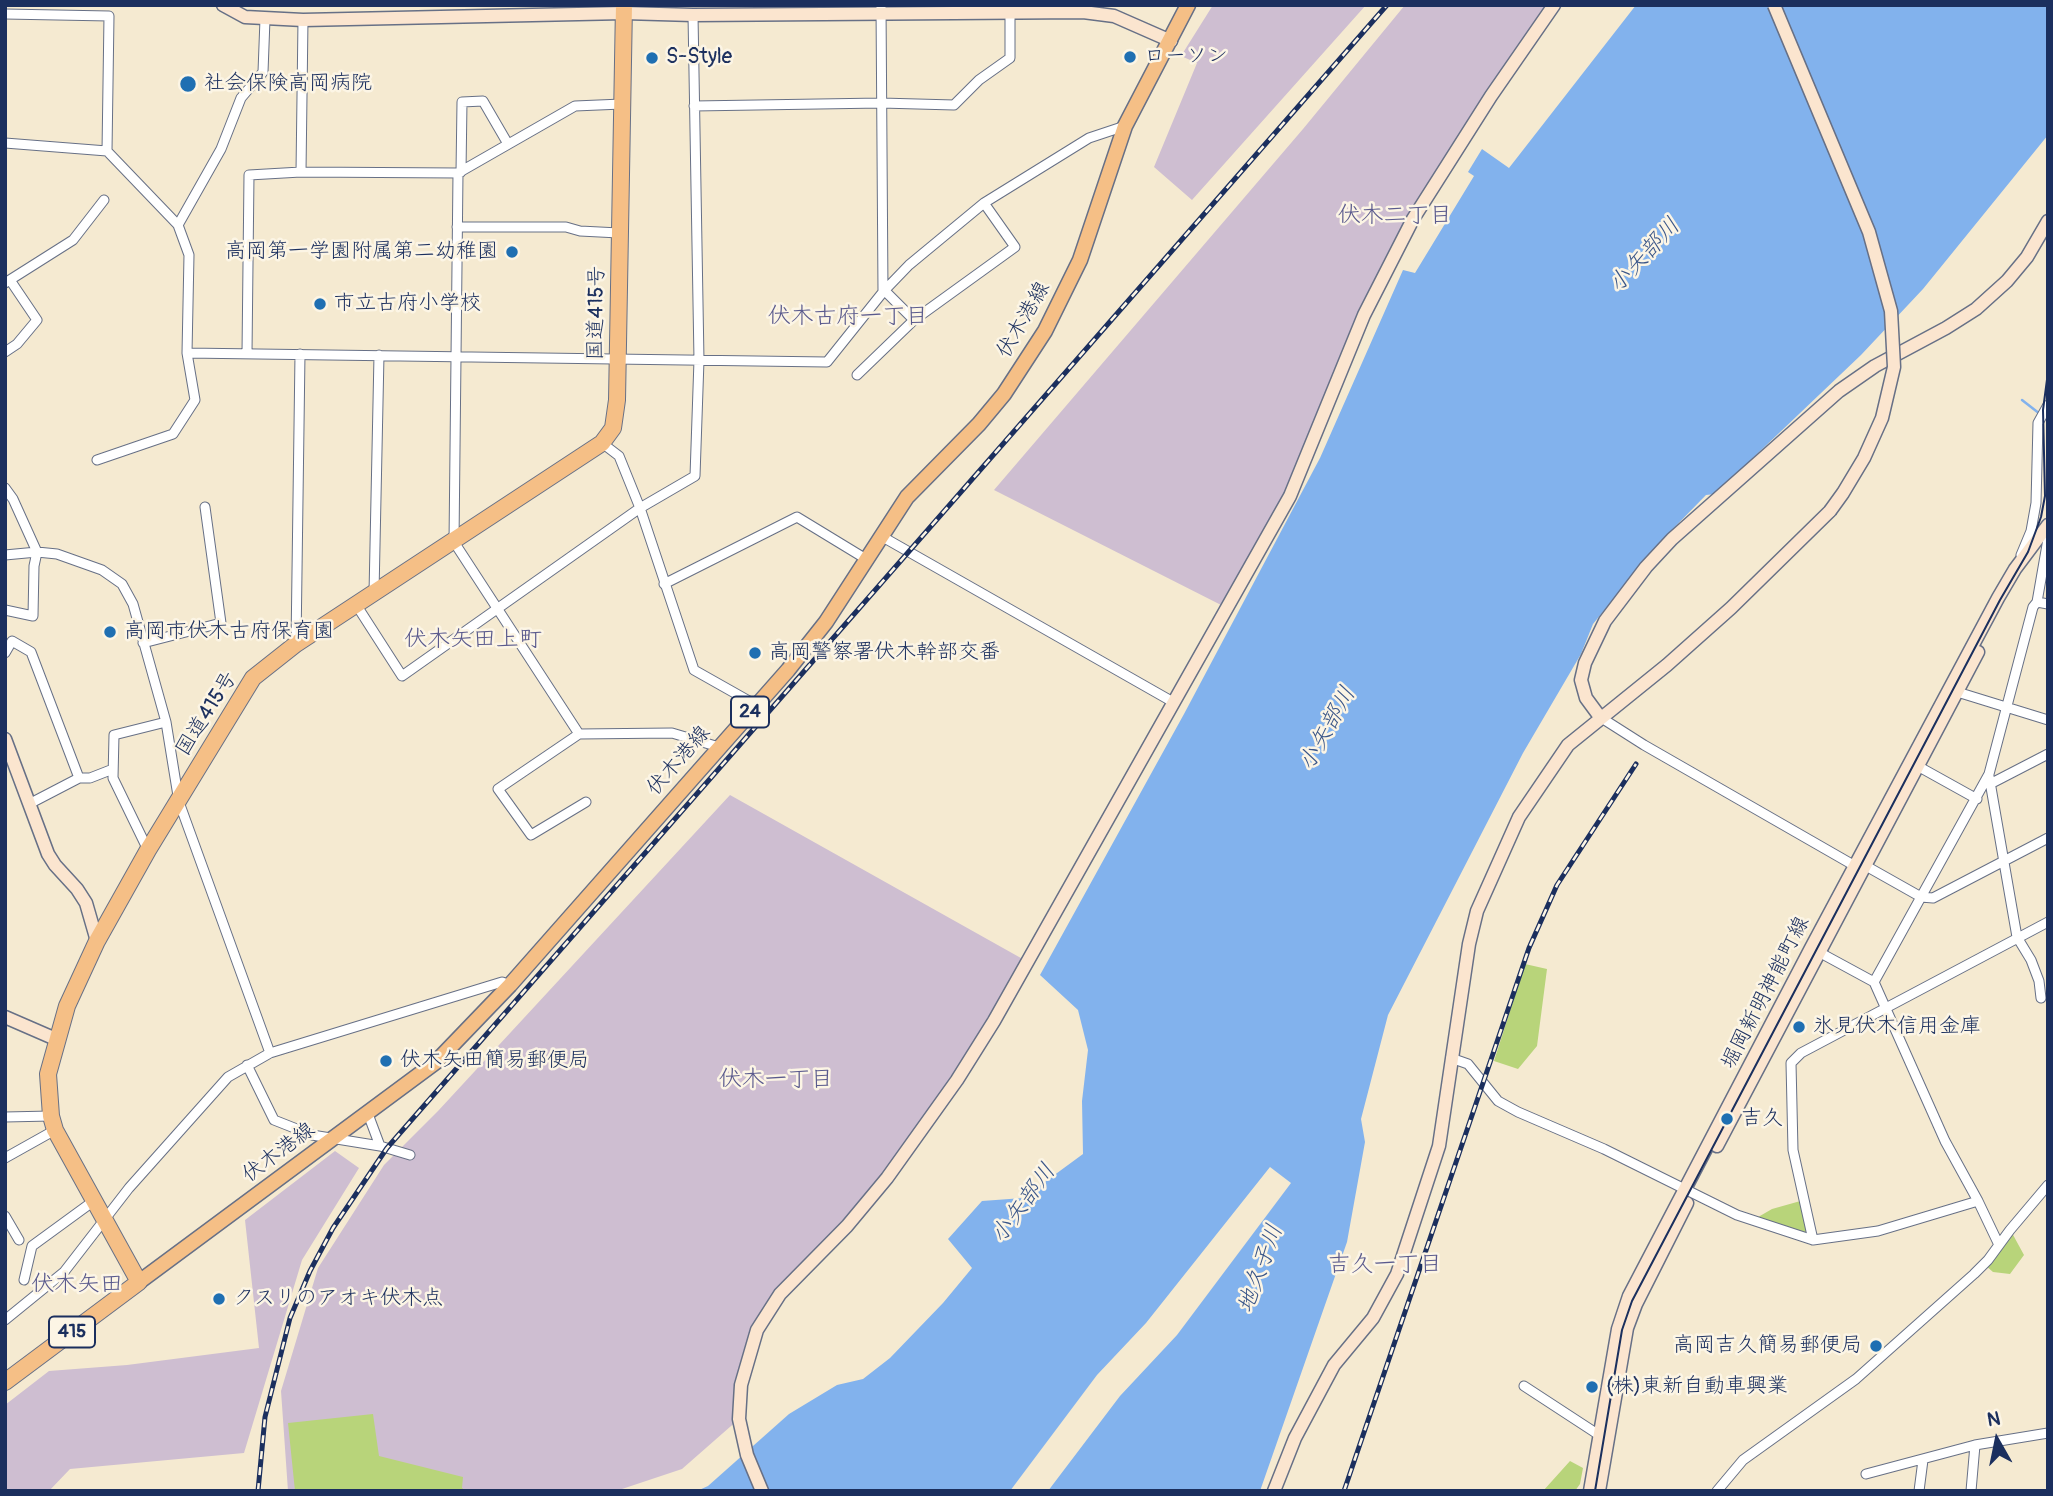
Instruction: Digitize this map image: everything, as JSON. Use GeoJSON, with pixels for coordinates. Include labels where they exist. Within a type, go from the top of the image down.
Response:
{"type":"FeatureCollection","features":[{"type":"Feature","properties":{"kind":"highway","name":"国道415号"},"geometry":{"type":"LineString","coordinates":[[139,1282],[53,1123],[48,1074],[66,1006],[97,941],[148,850],[253,678],[296,644],[602,443],[612,428],[617,400],[624,9]]}},
{"type":"Feature","properties":{"kind":"highway","name":"415"},"geometry":{"type":"LineString","coordinates":[[5,1382],[139,1282]]}},
{"type":"Feature","properties":{"kind":"main road","name":"伏木港線"},"geometry":{"type":"LineString","coordinates":[[139,1282],[436,1062],[510,985],[817,634],[907,496],[979,424],[1004,394],[1045,331],[1080,260],[1125,126],[1188,5]]}},
{"type":"Feature","properties":{"kind":"street"},"geometry":{"type":"LineString","coordinates":[[223,5],[245,17],[265,19],[540,10],[624,9],[693,15],[1010,9],[1114,16],[1171,41]]}},
{"type":"Feature","properties":{"kind":"street"},"geometry":{"type":"LineString","coordinates":[[178,225],[221,149],[241,98],[263,72],[266,5]]}},
{"type":"Feature","properties":{"kind":"street"},"geometry":{"type":"LineString","coordinates":[[762,1491],[747,1455],[739,1419],[741,1385],[757,1330],[780,1294],[847,1226],[887,1178],[957,1080],[994,1021],[1290,496],[1364,315],[1413,219],[1554,5]]}},
{"type":"Feature","properties":{"kind":"street"},"geometry":{"type":"LineString","coordinates":[[1273,1491],[1295,1438],[1334,1365],[1373,1318],[1397,1274],[1439,1146],[1469,944],[1477,911],[1519,817],[1568,745],[1667,665],[1731,608],[1830,510],[1864,458],[1882,418],[1894,367],[1891,311],[1869,232],[1774,5]]}},
{"type":"Feature","properties":{"kind":"street"},"geometry":{"type":"LineString","coordinates":[[694,106],[881,103],[954,105],[979,80],[1010,58],[1010,9]]}},
{"type":"Feature","properties":{"kind":"street"},"geometry":{"type":"LineString","coordinates":[[5,14],[30,10],[109,16],[107,151]]}},
{"type":"Feature","properties":{"kind":"street"},"geometry":{"type":"LineString","coordinates":[[881,10],[884,291],[914,320]]}},
{"type":"Feature","properties":{"kind":"street"},"geometry":{"type":"LineString","coordinates":[[357,606],[402,677],[640,508],[695,476],[699,360],[693,15]]}},
{"type":"Feature","properties":{"kind":"street"},"geometry":{"type":"LineString","coordinates":[[301,172],[303,19]]}},
{"type":"Feature","properties":{"kind":"street"},"geometry":{"type":"LineString","coordinates":[[508,144],[484,102],[461,102],[454,542],[579,734]]}},
{"type":"Feature","properties":{"kind":"street"},"geometry":{"type":"LineString","coordinates":[[247,353],[249,175],[301,172],[459,172],[575,106],[622,104]]}},
{"type":"Feature","properties":{"kind":"street"},"geometry":{"type":"LineString","coordinates":[[187,353],[827,362],[884,291],[909,265],[984,203],[1089,138],[1125,126]]}},
{"type":"Feature","properties":{"kind":"street"},"geometry":{"type":"LineString","coordinates":[[5,143],[107,151],[178,225],[189,255],[187,353],[195,400],[173,434],[97,460]]}},
{"type":"Feature","properties":{"kind":"street"},"geometry":{"type":"LineString","coordinates":[[5,352],[17,344],[37,320],[8,281],[73,240],[104,200]]}},
{"type":"Feature","properties":{"kind":"street"},"geometry":{"type":"LineString","coordinates":[[858,375],[914,320],[1015,247],[984,203]]}},
{"type":"Feature","properties":{"kind":"street"},"geometry":{"type":"LineString","coordinates":[[2048,221],[2027,257],[2007,281],[1976,309],[1875,366],[1839,391],[1672,540],[1646,567],[1605,621],[1585,663],[1581,680],[1586,698],[1601,717],[1656,752],[1860,866],[1922,897],[1933,898],[2048,838]]}},
{"type":"Feature","properties":{"kind":"street"},"geometry":{"type":"LineString","coordinates":[[457,227],[566,227],[580,231],[619,233]]}},
{"type":"Feature","properties":{"kind":"street"},"geometry":{"type":"LineString","coordinates":[[296,644],[300,354]]}},
{"type":"Feature","properties":{"kind":"street"},"geometry":{"type":"LineString","coordinates":[[374,594],[379,355]]}},
{"type":"Feature","properties":{"kind":"street"},"geometry":{"type":"LineString","coordinates":[[2015,569],[2031,531],[2038,481],[2038,423],[2048,405]]}},
{"type":"Feature","properties":{"kind":"street"},"geometry":{"type":"LineString","coordinates":[[602,443],[619,456],[640,508],[694,670],[756,705]]}},
{"type":"Feature","properties":{"kind":"street"},"geometry":{"type":"LineString","coordinates":[[5,488],[37,552],[34,566],[33,616],[5,610]]}},
{"type":"Feature","properties":{"kind":"street"},"geometry":{"type":"LineString","coordinates":[[143,643],[221,623],[205,507]]}},
{"type":"Feature","properties":{"kind":"street"},"geometry":{"type":"LineString","coordinates":[[664,584],[797,517],[866,559]]}},
{"type":"Feature","properties":{"kind":"street","name":"堀岡新明神能町線"},"geometry":{"type":"LineString","coordinates":[[1953,690],[2044,538],[2048,525]]}},
{"type":"Feature","properties":{"kind":"street"},"geometry":{"type":"LineString","coordinates":[[881,536],[1173,702]]}},
{"type":"Feature","properties":{"kind":"street"},"geometry":{"type":"LineString","coordinates":[[1874,982],[1989,779],[2033,607],[2037,602],[2044,538]]}},
{"type":"Feature","properties":{"kind":"street","name":"堀岡新明神能町線"},"geometry":{"type":"LineString","coordinates":[[1590,1491],[1623,1311],[2015,569],[2044,538]]}},
{"type":"Feature","properties":{"kind":"street"},"geometry":{"type":"LineString","coordinates":[[5,555],[37,552],[57,554],[102,570],[122,584],[133,604],[166,722],[179,802],[271,1053]]}},
{"type":"Feature","properties":{"kind":"street"},"geometry":{"type":"LineString","coordinates":[[2037,602],[2048,604]]}},
{"type":"Feature","properties":{"kind":"street"},"geometry":{"type":"LineString","coordinates":[[5,653],[12,641],[31,652],[79,778]]}},
{"type":"Feature","properties":{"kind":"street"},"geometry":{"type":"LineString","coordinates":[[1953,690],[2048,720]]}},
{"type":"Feature","properties":{"kind":"street"},"geometry":{"type":"LineString","coordinates":[[148,850],[113,778],[114,735],[166,722]]}},
{"type":"Feature","properties":{"kind":"street"},"geometry":{"type":"LineString","coordinates":[[586,802],[531,835],[498,789],[579,734],[672,733],[719,747]]}},
{"type":"Feature","properties":{"kind":"street"},"geometry":{"type":"LineString","coordinates":[[5,739],[48,854],[86,904],[97,941]]}},
{"type":"Feature","properties":{"kind":"street"},"geometry":{"type":"LineString","coordinates":[[1989,779],[2048,754]]}},
{"type":"Feature","properties":{"kind":"street"},"geometry":{"type":"LineString","coordinates":[[1914,764],[1977,799]]}},
{"type":"Feature","properties":{"kind":"street"},"geometry":{"type":"LineString","coordinates":[[29,804],[79,778],[90,778],[113,769]]}},
{"type":"Feature","properties":{"kind":"street"},"geometry":{"type":"LineString","coordinates":[[1989,779],[2017,937],[2031,960],[2039,981],[2041,998]]}},
{"type":"Feature","properties":{"kind":"street"},"geometry":{"type":"LineString","coordinates":[[1813,1240],[1793,1150],[1791,1063],[1801,1052],[2048,922]]}},
{"type":"Feature","properties":{"kind":"street"},"geometry":{"type":"LineString","coordinates":[[1815,950],[1874,982],[1945,1142],[1999,1245]]}},
{"type":"Feature","properties":{"kind":"street"},"geometry":{"type":"LineString","coordinates":[[5,1320],[64,1272],[130,1188],[228,1077],[271,1053],[502,982],[510,985]]}},
{"type":"Feature","properties":{"kind":"street"},"geometry":{"type":"LineString","coordinates":[[5,1017],[58,1040]]}},
{"type":"Feature","properties":{"kind":"street"},"geometry":{"type":"LineString","coordinates":[[1451,1058],[1468,1064],[1499,1101],[1737,1215],[1813,1240],[1878,1231],[1978,1201]]}},
{"type":"Feature","properties":{"kind":"street"},"geometry":{"type":"LineString","coordinates":[[247,1065],[274,1121],[331,1139],[380,1146],[410,1155]]}},
{"type":"Feature","properties":{"kind":"street"},"geometry":{"type":"LineString","coordinates":[[368,1114],[380,1146]]}},
{"type":"Feature","properties":{"kind":"street"},"geometry":{"type":"LineString","coordinates":[[5,1117],[53,1123]]}},
{"type":"Feature","properties":{"kind":"street"},"geometry":{"type":"LineString","coordinates":[[5,1158],[53,1123]]}},
{"type":"Feature","properties":{"kind":"street"},"geometry":{"type":"LineString","coordinates":[[1717,1491],[1744,1460],[1856,1379],[1974,1274],[2048,1185]]}},
{"type":"Feature","properties":{"kind":"street","name":"堀岡新明神能町線"},"geometry":{"type":"LineString","coordinates":[[1599,1491],[1627,1328],[1688,1192]]}},
{"type":"Feature","properties":{"kind":"street"},"geometry":{"type":"LineString","coordinates":[[24,1280],[32,1246],[95,1200]]}},
{"type":"Feature","properties":{"kind":"street"},"geometry":{"type":"LineString","coordinates":[[6,1217],[19,1240]]}},
{"type":"Feature","properties":{"kind":"street"},"geometry":{"type":"LineString","coordinates":[[1524,1386],[1599,1435]]}},
{"type":"Feature","properties":{"kind":"street"},"geometry":{"type":"LineString","coordinates":[[1866,1474],[1975,1445],[2048,1433]]}},
{"type":"Feature","properties":{"kind":"street"},"geometry":{"type":"LineString","coordinates":[[1971,1491],[1975,1445]]}},
{"type":"Feature","properties":{"kind":"street"},"geometry":{"type":"LineString","coordinates":[[1919,1491],[1923,1460]]}},
{"type":"Feature","properties":{"kind":"shaded area"},"geometry":{"type":"Polygon","coordinates":[[[1213,5],[1366,5],[1192,200],[1154,167],[1197,63],[1181,56],[1213,5]]]}},
{"type":"Feature","properties":{"kind":"shaded area"},"geometry":{"type":"Polygon","coordinates":[[[1405,5],[1547,5],[1413,219],[1290,496],[1227,608],[994,490],[1303,129],[1405,5]]]}},
{"type":"Feature","properties":{"kind":"shaded area"},"geometry":{"type":"Polygon","coordinates":[[[730,795],[1028,962],[887,1178],[780,1294],[757,1330],[739,1419],[682,1469],[616,1491],[288,1491],[281,1391],[318,1268],[384,1165],[438,1111],[730,795]]]}},
{"type":"Feature","properties":{"kind":"shaded area"},"geometry":{"type":"Polygon","coordinates":[[[335,1151],[359,1168],[302,1260],[244,1453],[70,1469],[49,1491],[5,1491],[5,1405],[49,1371],[127,1365],[259,1348],[245,1220],[335,1151]]]}},
{"type":"Feature","properties":{"kind":"green space"},"geometry":{"type":"Polygon","coordinates":[[[1525,964],[1547,969],[1537,1046],[1518,1069],[1494,1061],[1525,964]]]}},
{"type":"Feature","properties":{"kind":"green space"},"geometry":{"type":"Polygon","coordinates":[[[1804,1200],[1813,1240],[1753,1220],[1772,1209],[1804,1200]]]}},
{"type":"Feature","properties":{"kind":"green space"},"geometry":{"type":"Polygon","coordinates":[[[2012,1233],[2024,1255],[2010,1274],[1993,1272],[1985,1265],[2012,1233]]]}},
{"type":"Feature","properties":{"kind":"green space"},"geometry":{"type":"Polygon","coordinates":[[[373,1414],[379,1456],[463,1477],[462,1488],[466,1491],[295,1491],[288,1423],[373,1414]]]}},
{"type":"Feature","properties":{"kind":"green space"},"geometry":{"type":"Polygon","coordinates":[[[1570,1461],[1583,1468],[1580,1484],[1575,1491],[1543,1491],[1570,1461]]]}},
{"type":"Feature","properties":{"kind":"water"},"geometry":{"type":"Polygon","coordinates":[[[1636,5],[2048,5],[2048,135],[1923,289],[1861,355],[1715,494],[1706,495],[1661,541],[1593,624],[1581,654],[1523,753],[1388,1015],[1361,1119],[1365,1142],[1347,1242],[1260,1491],[1048,1491],[1120,1396],[1177,1335],[1291,1183],[1270,1167],[1146,1323],[1097,1375],[1010,1491],[697,1491],[708,1486],[789,1414],[837,1385],[863,1379],[890,1358],[943,1303],[972,1268],[948,1239],[982,1201],[1023,1198],[1083,1154],[1082,1101],[1088,1050],[1078,1010],[1040,975],[1184,714],[1320,458],[1403,270],[1415,273],[1474,176],[1468,172],[1482,149],[1509,168],[1636,5]]]}},
{"type":"Feature","properties":{"kind":"waterway"},"geometry":{"type":"LineString","coordinates":[[2022,400],[2040,414]]}},
{"type":"Feature","properties":{"kind":"tram line"},"geometry":{"type":"LineString","coordinates":[[1595,1491],[1622,1330],[1632,1301],[2000,600],[2028,552],[2041,517],[2045,496],[2043,410],[2048,372]]}},
{"type":"Feature","properties":{"kind":"railway"},"geometry":{"type":"LineString","coordinates":[[258,1491],[265,1417],[290,1318],[310,1271],[333,1228],[387,1148],[1387,5]]}},
{"type":"Feature","properties":{"kind":"railway"},"geometry":{"type":"LineString","coordinates":[[1344,1491],[1529,948],[1557,885],[1636,764]]}},
{"type":"Feature","properties":{"kind":"place","name":"ローソン"},"geometry":{"type":"Point","coordinates":[1130,57]}},
{"type":"Feature","properties":{"kind":"place","name":"S-Style"},"geometry":{"type":"Point","coordinates":[652,58]}},
{"type":"Feature","properties":{"kind":"place","name":"社会保険高岡病院"},"geometry":{"type":"Point","coordinates":[188,84]}},
{"type":"Feature","properties":{"kind":"place","name":"高岡第一学園附属第二幼稚園"},"geometry":{"type":"Point","coordinates":[512,252]}},
{"type":"Feature","properties":{"kind":"place","name":"市立古府小学校"},"geometry":{"type":"Point","coordinates":[320,304]}},
{"type":"Feature","properties":{"kind":"place","name":"高岡市伏木古府保育園"},"geometry":{"type":"Point","coordinates":[110,632]}},
{"type":"Feature","properties":{"kind":"place","name":"高岡警察署伏木幹部交番"},"geometry":{"type":"Point","coordinates":[755,653]}},
{"type":"Feature","properties":{"kind":"place","name":"氷見伏木信用金庫"},"geometry":{"type":"Point","coordinates":[1799,1027]}},
{"type":"Feature","properties":{"kind":"place","name":"伏木矢田簡易郵便局"},"geometry":{"type":"Point","coordinates":[386,1061]}},
{"type":"Feature","properties":{"kind":"place","name":"吉久"},"geometry":{"type":"Point","coordinates":[1727,1119]}},
{"type":"Feature","properties":{"kind":"place","name":"クスリのアオキ伏木点"},"geometry":{"type":"Point","coordinates":[219,1299]}},
{"type":"Feature","properties":{"kind":"place","name":"高岡吉久簡易郵便局"},"geometry":{"type":"Point","coordinates":[1876,1346]}},
{"type":"Feature","properties":{"kind":"place","name":"(株)東新自動車興業"},"geometry":{"type":"Point","coordinates":[1592,1387]}},
{"type":"Feature","properties":{"kind":"district","name":"伏木二丁目"},"geometry":{"type":"Point","coordinates":[1395,216]}},
{"type":"Feature","properties":{"kind":"district","name":"伏木古府一丁目"},"geometry":{"type":"Point","coordinates":[848,317]}},
{"type":"Feature","properties":{"kind":"district","name":"伏木矢田上町"},"geometry":{"type":"Point","coordinates":[473,640]}},
{"type":"Feature","properties":{"kind":"district","name":"伏木一丁目"},"geometry":{"type":"Point","coordinates":[776,1080]}},
{"type":"Feature","properties":{"kind":"district","name":"吉久一丁目"},"geometry":{"type":"Point","coordinates":[1385,1265]}},
{"type":"Feature","properties":{"kind":"district","name":"伏木矢田"},"geometry":{"type":"Point","coordinates":[77,1285]}},
{"type":"Feature","properties":{"kind":"water label","name":"小矢部川"},"geometry":{"type":"Point","coordinates":[1645,256]}},
{"type":"Feature","properties":{"kind":"water label","name":"小矢部川"},"geometry":{"type":"Point","coordinates":[1328,729]}},
{"type":"Feature","properties":{"kind":"water label","name":"小矢部川"},"geometry":{"type":"Point","coordinates":[1024,1204]}},
{"type":"Feature","properties":{"kind":"water label","name":"地久子川"},"geometry":{"type":"Point","coordinates":[1261,1269]}}]}
